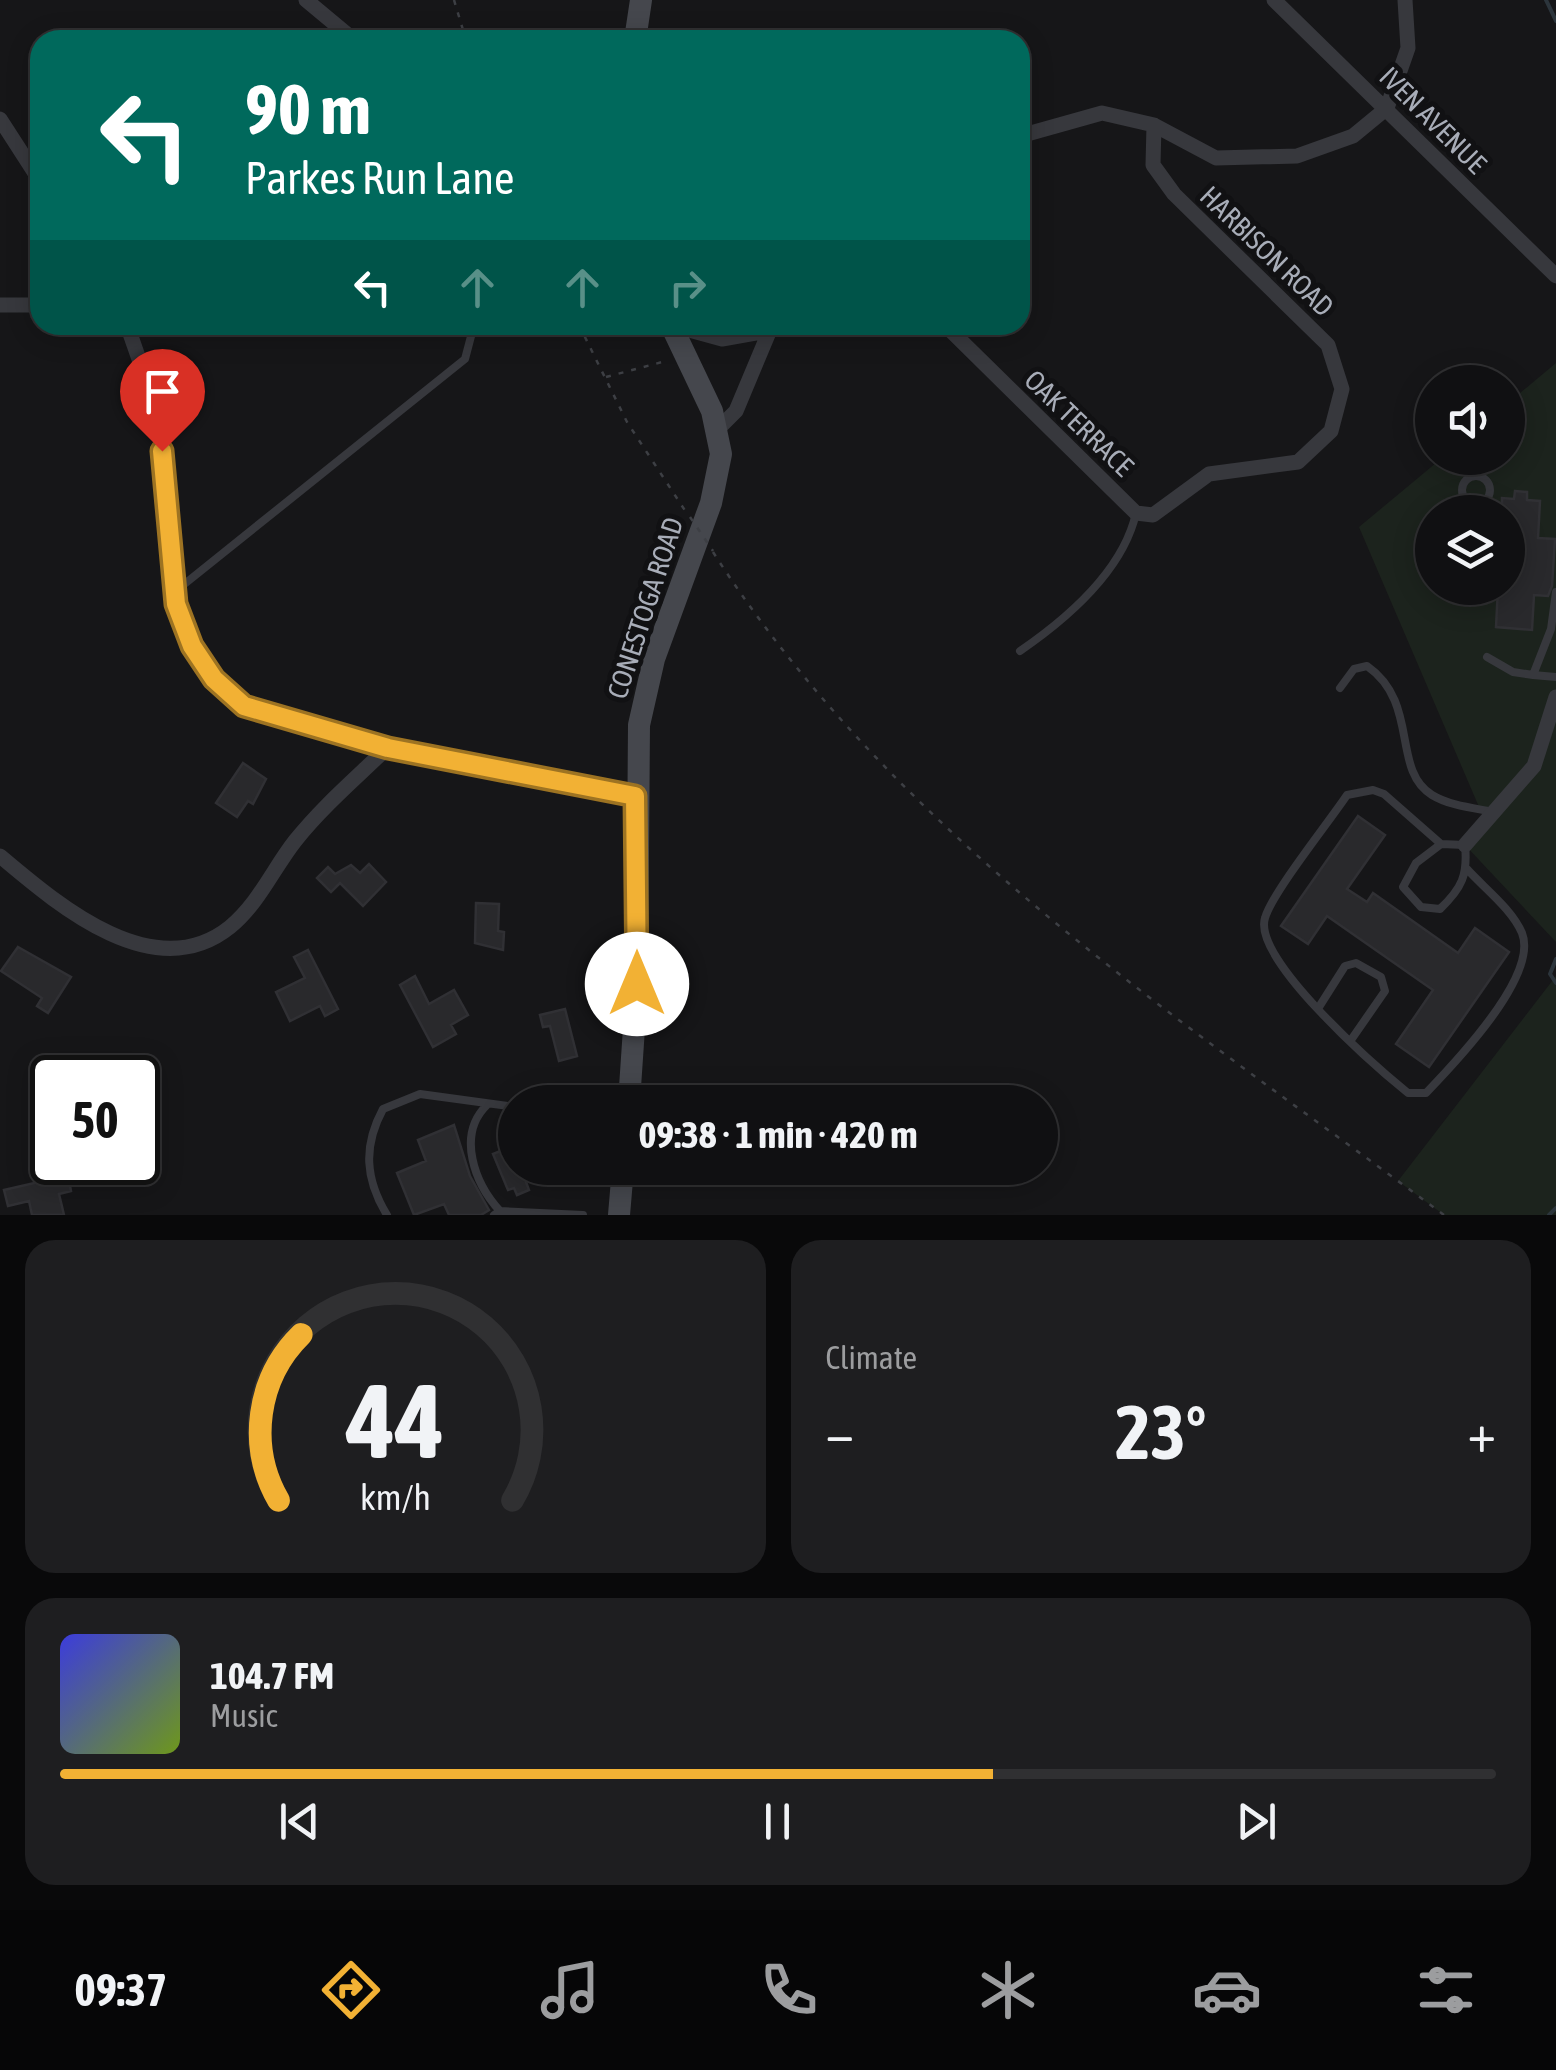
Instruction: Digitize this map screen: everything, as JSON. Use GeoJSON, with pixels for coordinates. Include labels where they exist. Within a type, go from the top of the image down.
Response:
{"type":"FeatureCollection","features":[{"type":"Feature","properties":{"kind":"main road"},"geometry":{"type":"LineString","coordinates":[[636,30],[641,0]]}},
{"type":"Feature","properties":{"kind":"main road","name":"CONESTOGA ROAD"},"geometry":{"type":"LineString","coordinates":[[630,1085],[637,984],[635,796],[639,725],[654,659],[716,486],[721,454],[718,428],[676,335]]}},
{"type":"Feature","properties":{"kind":"main road"},"geometry":{"type":"LineString","coordinates":[[619,1215],[622,1185]]}},
{"type":"Feature","properties":{"kind":"street"},"geometry":{"type":"LineString","coordinates":[[306,0],[342,30]]}},
{"type":"Feature","properties":{"kind":"street","name":"IVEN AVENUE"},"geometry":{"type":"LineString","coordinates":[[1274,0],[1556,276]]}},
{"type":"Feature","properties":{"kind":"street"},"geometry":{"type":"LineString","coordinates":[[1030,133],[1102,113],[1154,125],[1216,158],[1297,156],[1353,136],[1387,108],[1408,48],[1405,0]]}},
{"type":"Feature","properties":{"kind":"street"},"geometry":{"type":"LineString","coordinates":[[0,119],[30,166]]}},
{"type":"Feature","properties":{"kind":"street","name":"HARBISON ROAD"},"geometry":{"type":"LineString","coordinates":[[1136,513],[1154,515],[1209,474],[1298,462],[1331,431],[1342,389],[1328,346],[1174,194],[1153,164],[1154,125]]}},
{"type":"Feature","properties":{"kind":"street"},"geometry":{"type":"LineString","coordinates":[[0,305],[30,305]]}},
{"type":"Feature","properties":{"kind":"street"},"geometry":{"type":"LineString","coordinates":[[131,335],[159,416],[174,592],[192,646],[214,679],[244,706],[388,748],[635,796]]}},
{"type":"Feature","properties":{"kind":"street"},"geometry":{"type":"LineString","coordinates":[[707,335],[722,339],[739,335]]}},
{"type":"Feature","properties":{"kind":"street"},"geometry":{"type":"LineString","coordinates":[[718,428],[736,411],[767,335]]}},
{"type":"Feature","properties":{"kind":"street","name":"OAK TERRACE"},"geometry":{"type":"LineString","coordinates":[[955,335],[1136,513]]}},
{"type":"Feature","properties":{"kind":"street"},"geometry":{"type":"LineString","coordinates":[[1465,845],[1534,766],[1556,697]]}},
{"type":"Feature","properties":{"kind":"street"},"geometry":{"type":"LineString","coordinates":[[0,856],[62,906],[123,940],[151,947],[205,940],[232,925],[258,898],[294,842],[388,748]]}},
{"type":"Feature","properties":{"kind":"lane"},"geometry":{"type":"LineString","coordinates":[[174,592],[465,359],[471,335]]}},
{"type":"Feature","properties":{"kind":"lane"},"geometry":{"type":"LineString","coordinates":[[1020,651],[1050,630],[1116,562],[1130,539],[1136,513]]}},
{"type":"Feature","properties":{"kind":"lane"},"geometry":{"type":"LineString","coordinates":[[1534,675],[1551,629],[1556,592]]}},
{"type":"Feature","properties":{"kind":"lane"},"geometry":{"type":"LineString","coordinates":[[1486,656],[1513,672],[1556,677]]}},
{"type":"Feature","properties":{"kind":"lane"},"geometry":{"type":"LineString","coordinates":[[1340,688],[1354,669],[1367,666],[1382,676],[1401,709],[1410,766],[1421,786],[1456,805],[1494,812]]}},
{"type":"Feature","properties":{"kind":"lane"},"geometry":{"type":"LineString","coordinates":[[1440,844],[1416,863],[1403,887],[1422,907],[1440,910],[1461,889],[1467,869],[1465,845],[1440,844],[1384,794],[1374,790],[1347,796],[1265,916],[1268,946],[1318,1007],[1408,1093],[1426,1093],[1494,1014],[1520,968],[1524,938],[1516,922],[1467,869]]}},
{"type":"Feature","properties":{"kind":"lane"},"geometry":{"type":"LineString","coordinates":[[1318,1007],[1345,966],[1356,962],[1381,978],[1384,990],[1351,1040]]}},
{"type":"Feature","properties":{"kind":"lane"},"geometry":{"type":"LineString","coordinates":[[387,1215],[368,1169],[368,1146],[383,1109],[420,1094],[460,1096],[498,1106]]}},
{"type":"Feature","properties":{"kind":"lane"},"geometry":{"type":"LineString","coordinates":[[487,1105],[478,1114],[470,1152],[481,1185],[497,1213],[582,1215]]}},
{"type":"Feature","properties":{"kind":"path"},"geometry":{"type":"LineString","coordinates":[[454,0],[463,30]]}},
{"type":"Feature","properties":{"kind":"path"},"geometry":{"type":"LineString","coordinates":[[584,335],[627,422],[713,551],[791,661],[892,776],[1046,920],[1444,1215]]}},
{"type":"Feature","properties":{"kind":"path"},"geometry":{"type":"LineString","coordinates":[[604,378],[686,354]]}},
{"type":"Feature","properties":{"kind":"shaded area"},"geometry":{"type":"Polygon","coordinates":[[[1556,363],[1556,942],[1465,845],[1485,821],[1359,527],[1422,475],[1525,475],[1525,389],[1556,363]]]}},
{"type":"Feature","properties":{"kind":"shaded area"},"geometry":{"type":"Polygon","coordinates":[[[1556,976],[1556,1215],[1444,1215],[1398,1181],[1556,976]]]}},
{"type":"Feature","properties":{"kind":"building"},"geometry":{"type":"Polygon","coordinates":[[[1515,491],[1527,492],[1527,500],[1540,501],[1538,538],[1555,539],[1552,586],[1548,596],[1534,595],[1532,630],[1496,627],[1497,605],[1525,605],[1525,495],[1514,495],[1515,491]]]}},
{"type":"Feature","properties":{"kind":"building"},"geometry":{"type":"Polygon","coordinates":[[[243,763],[266,779],[253,804],[248,801],[237,817],[216,803],[243,763]]]}},
{"type":"Feature","properties":{"kind":"building"},"geometry":{"type":"Polygon","coordinates":[[[1358,816],[1385,835],[1347,889],[1367,902],[1373,893],[1458,953],[1475,928],[1509,952],[1429,1067],[1396,1044],[1433,990],[1327,916],[1308,944],[1281,926],[1358,816]]]}},
{"type":"Feature","properties":{"kind":"building"},"geometry":{"type":"Polygon","coordinates":[[[369,864],[386,882],[363,906],[340,883],[331,892],[317,878],[328,867],[335,874],[351,865],[360,873],[369,864]]]}},
{"type":"Feature","properties":{"kind":"building"},"geometry":{"type":"Polygon","coordinates":[[[476,903],[499,904],[498,931],[504,932],[503,950],[475,943],[476,903]]]}},
{"type":"Feature","properties":{"kind":"building"},"geometry":{"type":"Polygon","coordinates":[[[18,947],[71,977],[48,1013],[37,1006],[42,998],[1,971],[18,947]]]}},
{"type":"Feature","properties":{"kind":"building"},"geometry":{"type":"Polygon","coordinates":[[[308,950],[338,1009],[325,1016],[320,1006],[290,1021],[276,992],[305,978],[294,957],[308,950]]]}},
{"type":"Feature","properties":{"kind":"building"},"geometry":{"type":"Polygon","coordinates":[[[415,976],[429,1004],[454,990],[468,1015],[451,1025],[456,1034],[433,1047],[400,985],[415,976]]]}},
{"type":"Feature","properties":{"kind":"building"},"geometry":{"type":"Polygon","coordinates":[[[565,1009],[577,1056],[559,1061],[550,1026],[543,1027],[540,1015],[565,1009]]]}},
{"type":"Feature","properties":{"kind":"building"},"geometry":{"type":"Polygon","coordinates":[[[454,1125],[470,1176],[489,1210],[481,1215],[449,1215],[444,1204],[414,1215],[397,1173],[426,1161],[418,1140],[454,1125]]]}},
{"type":"Feature","properties":{"kind":"building"},"geometry":{"type":"Polygon","coordinates":[[[30,1184],[70,1185],[71,1191],[59,1194],[64,1215],[32,1215],[29,1201],[8,1206],[4,1190],[30,1184]]]}},
{"type":"Feature","properties":{"kind":"building"},"geometry":{"type":"Polygon","coordinates":[[[506,1185],[527,1185],[529,1190],[517,1195],[514,1188],[508,1190],[506,1185]]]}},
{"type":"Feature","properties":{"kind":"waterway"},"geometry":{"type":"LineString","coordinates":[[1546,0],[1556,21]]}},
{"type":"Feature","properties":{"kind":"waterway"},"geometry":{"type":"LineString","coordinates":[[1556,959],[1550,974],[1556,983]]}},
{"type":"Feature","properties":{"kind":"waterway"},"geometry":{"type":"LineString","coordinates":[[1549,1215],[1556,1208]]}},
{"type":"Feature","properties":{"kind":"route"},"geometry":{"type":"LineString","coordinates":[[162,451],[176,604],[192,646],[214,679],[244,706],[388,748],[635,796],[637,984]]}}]}
